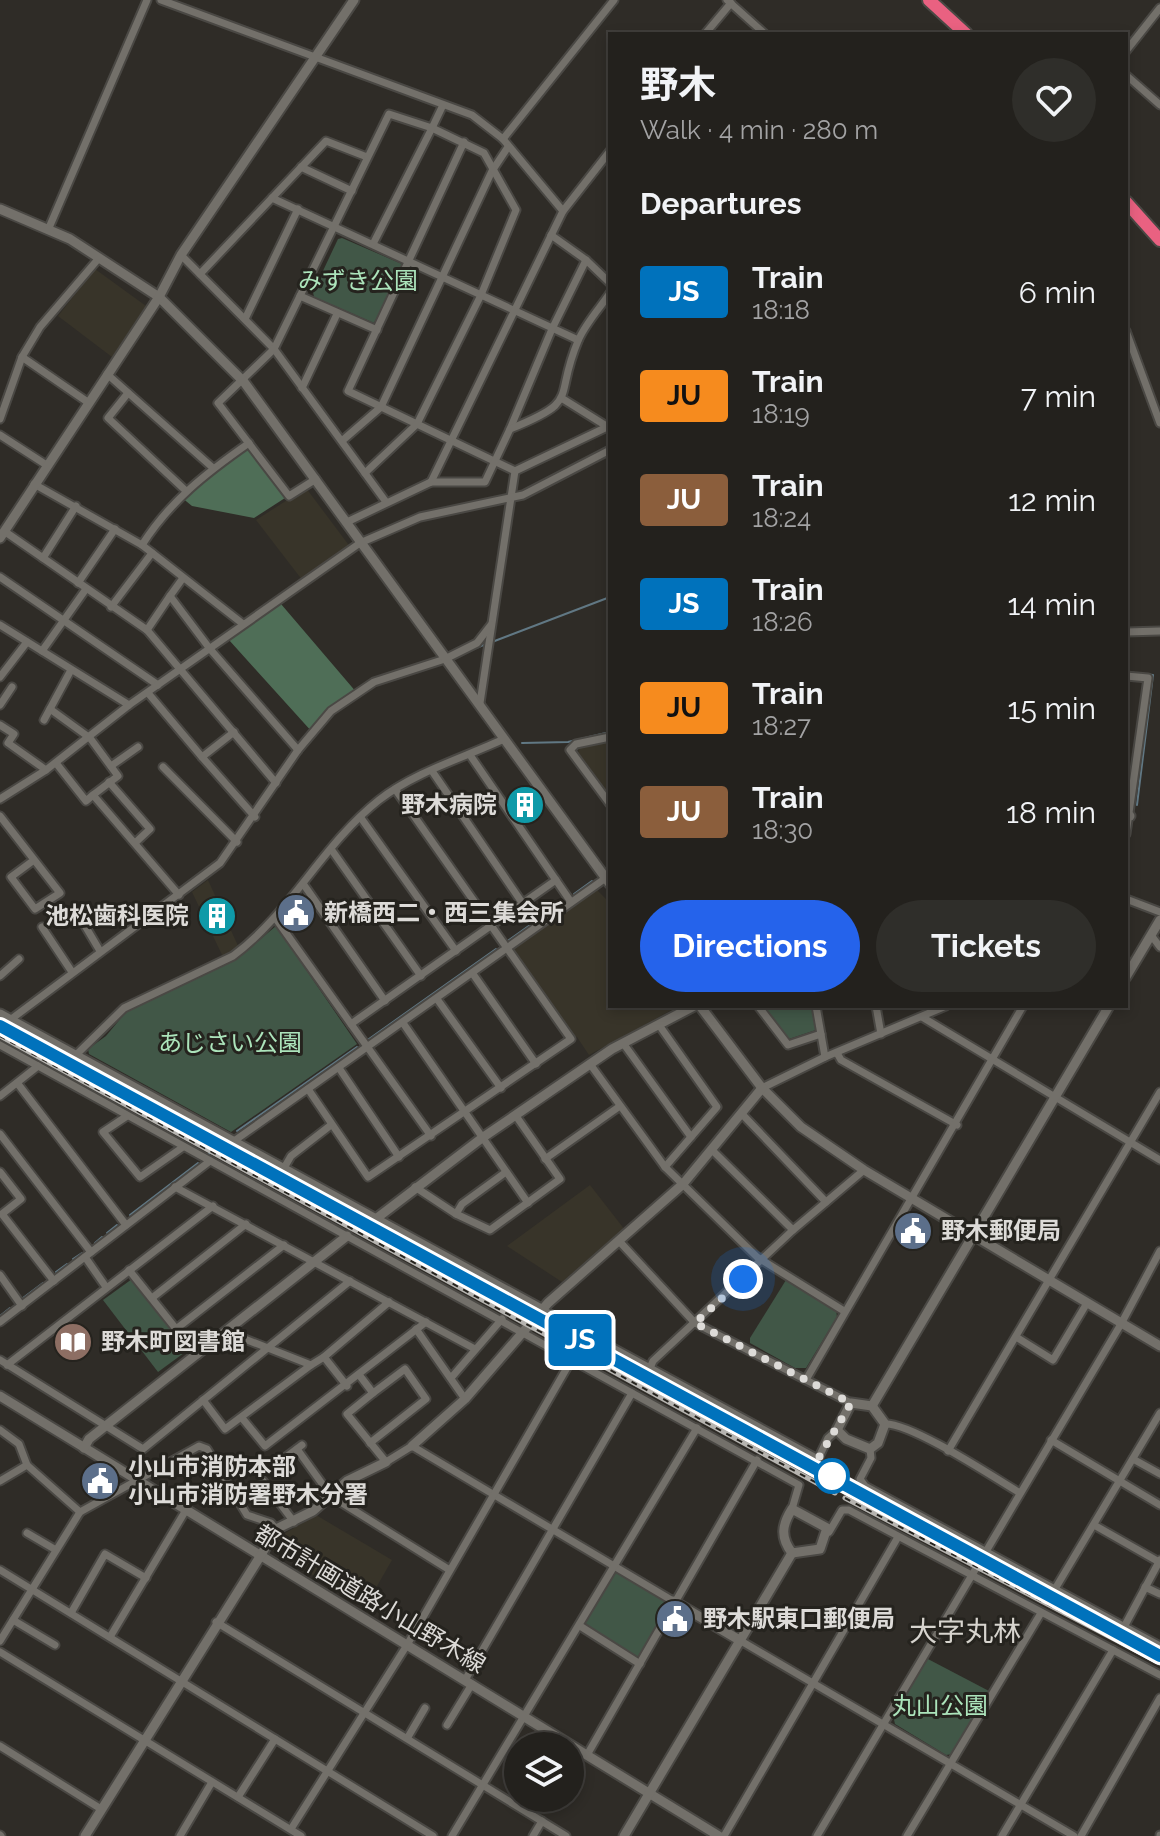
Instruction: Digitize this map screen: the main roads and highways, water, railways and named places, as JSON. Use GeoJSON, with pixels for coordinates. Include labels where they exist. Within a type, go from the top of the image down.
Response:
{"type":"FeatureCollection","features":[{"type":"Feature","properties":{"kind":"highway"},"geometry":{"type":"LineString","coordinates":[[929,0],[964,32]]}},
{"type":"Feature","properties":{"kind":"highway"},"geometry":{"type":"LineString","coordinates":[[1128,204],[1160,240]]}},
{"type":"Feature","properties":{"kind":"waterway"},"geometry":{"type":"LineString","coordinates":[[492,642],[608,598]]}},
{"type":"Feature","properties":{"kind":"waterway"},"geometry":{"type":"LineString","coordinates":[[466,652],[486,644]]}},
{"type":"Feature","properties":{"kind":"waterway"},"geometry":{"type":"LineString","coordinates":[[1128,672],[1153,675],[1137,805]]}},
{"type":"Feature","properties":{"kind":"waterway"},"geometry":{"type":"LineString","coordinates":[[522,743],[568,742],[608,732]]}},
{"type":"Feature","properties":{"kind":"waterway"},"geometry":{"type":"LineString","coordinates":[[574,894],[592,881]]}},
{"type":"Feature","properties":{"kind":"waterway"},"geometry":{"type":"LineString","coordinates":[[509,940],[561,903]]}},
{"type":"Feature","properties":{"kind":"waterway"},"geometry":{"type":"LineString","coordinates":[[369,1039],[496,949]]}},
{"type":"Feature","properties":{"kind":"waterway"},"geometry":{"type":"LineString","coordinates":[[237,1131],[357,1047]]}},
{"type":"Feature","properties":{"kind":"waterway"},"geometry":{"type":"LineString","coordinates":[[130,1215],[198,1163]]}},
{"type":"Feature","properties":{"kind":"waterway"},"geometry":{"type":"LineString","coordinates":[[107,1233],[117,1225]]}},
{"type":"Feature","properties":{"kind":"waterway"},"geometry":{"type":"LineString","coordinates":[[95,1243],[102,1237]]}},
{"type":"Feature","properties":{"kind":"waterway"},"geometry":{"type":"LineString","coordinates":[[73,1259],[82,1253]]}},
{"type":"Feature","properties":{"kind":"waterway"},"geometry":{"type":"LineString","coordinates":[[56,1272],[67,1264]]}},
{"type":"Feature","properties":{"kind":"waterway"},"geometry":{"type":"LineString","coordinates":[[23,1298],[43,1283]]}},
{"type":"Feature","properties":{"kind":"waterway"},"geometry":{"type":"LineString","coordinates":[[0,1316],[10,1308]]}},
{"type":"Feature","properties":{"kind":"railway"},"geometry":{"type":"LineString","coordinates":[[0,1036],[835,1493]]}},
{"type":"Feature","properties":{"kind":"railway"},"geometry":{"type":"LineString","coordinates":[[665,1386],[817,1469]]}},
{"type":"Feature","properties":{"kind":"railway"},"geometry":{"type":"LineString","coordinates":[[852,1486],[971,1552]]}},
{"type":"Feature","properties":{"kind":"railway"},"geometry":{"type":"LineString","coordinates":[[845,1498],[1160,1663]]}},
{"type":"Feature","properties":{"kind":"train","name":"JS"},"geometry":{"type":"LineString","coordinates":[[0,1026],[1160,1656]]}},
{"type":"Feature","properties":{"kind":"place","name":"野木病院"},"geometry":{"type":"Point","coordinates":[525,805]}},
{"type":"Feature","properties":{"kind":"place","name":"新橋西二・西三集会所"},"geometry":{"type":"Point","coordinates":[296,913]}},
{"type":"Feature","properties":{"kind":"place","name":"池松歯科医院"},"geometry":{"type":"Point","coordinates":[217,916]}},
{"type":"Feature","properties":{"kind":"place","name":"野木郵便局"},"geometry":{"type":"Point","coordinates":[913,1231]}},
{"type":"Feature","properties":{"kind":"place","name":"野木町図書館"},"geometry":{"type":"Point","coordinates":[73,1342]}},
{"type":"Feature","properties":{"kind":"place","name":"小山市消防本部 小山市消防署野木分署"},"geometry":{"type":"Point","coordinates":[100,1481]}},
{"type":"Feature","properties":{"kind":"place","name":"野木駅東口郵便局"},"geometry":{"type":"Point","coordinates":[675,1619]}},
{"type":"Feature","properties":{"kind":"district","name":"大字丸林"},"geometry":{"type":"Point","coordinates":[965,1631]}},
{"type":"Feature","properties":{"kind":"park label","name":"みずき公園"},"geometry":{"type":"Point","coordinates":[358,281]}},
{"type":"Feature","properties":{"kind":"park label","name":"あじさい公園"},"geometry":{"type":"Point","coordinates":[230,1043]}},
{"type":"Feature","properties":{"kind":"park label","name":"丸山公園"},"geometry":{"type":"Point","coordinates":[940,1706]}}]}
